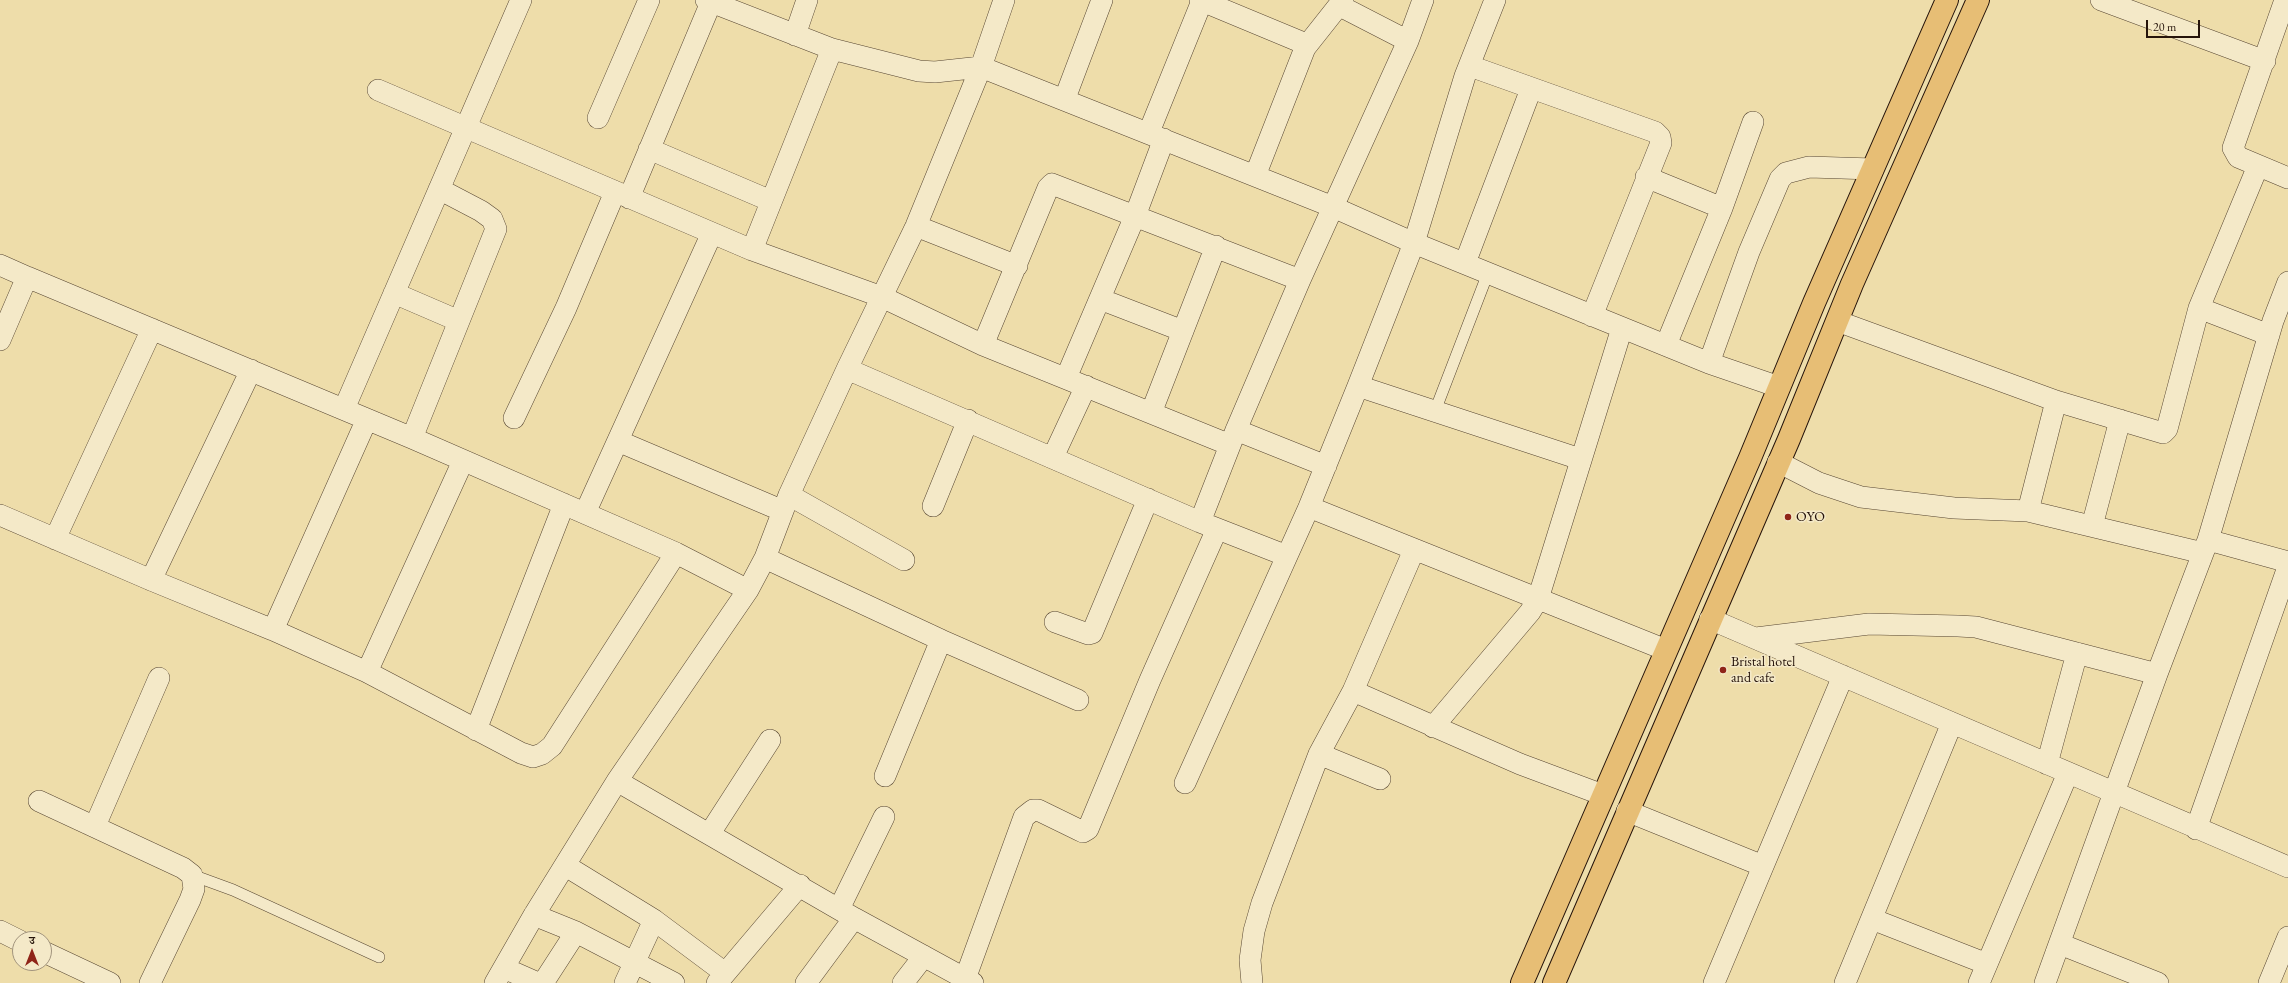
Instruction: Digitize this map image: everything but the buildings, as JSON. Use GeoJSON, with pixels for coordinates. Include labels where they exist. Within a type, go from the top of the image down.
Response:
{"type":"FeatureCollection","features":[{"type":"Feature","properties":{"kind":"highway"},"geometry":{"type":"LineString","coordinates":[[1522,983],[1814,303],[1947,0]]}},
{"type":"Feature","properties":{"kind":"highway"},"geometry":{"type":"LineString","coordinates":[[1555,983],[1837,321],[1978,0]]}},
{"type":"Feature","properties":{"kind":"street"},"geometry":{"type":"LineString","coordinates":[[344,409],[521,0]]}},
{"type":"Feature","properties":{"kind":"street"},"geometry":{"type":"LineString","coordinates":[[598,118],[649,0]]}},
{"type":"Feature","properties":{"kind":"street"},"geometry":{"type":"LineString","coordinates":[[795,35],[807,0]]}},
{"type":"Feature","properties":{"kind":"street"},"geometry":{"type":"LineString","coordinates":[[538,983],[500,975],[534,915],[566,866],[617,781],[748,590],[765,558],[786,503],[847,369],[916,226],[981,67],[1004,0]]}},
{"type":"Feature","properties":{"kind":"street"},"geometry":{"type":"LineString","coordinates":[[1065,98],[1102,0]]}},
{"type":"Feature","properties":{"kind":"street"},"geometry":{"type":"LineString","coordinates":[[1066,378],[1135,216],[1156,136],[1201,0],[1301,42],[1305,48]]}},
{"type":"Feature","properties":{"kind":"street"},"geometry":{"type":"LineString","coordinates":[[617,781],[710,833],[846,913],[969,981],[1024,817],[1032,810],[1038,810],[1083,832],[1089,828],[1209,525],[1233,437],[1300,280],[1408,41],[1423,0]]}},
{"type":"Feature","properties":{"kind":"street"},"geometry":{"type":"LineString","coordinates":[[1185,783],[1310,507],[1358,386],[1414,243],[1465,76],[1495,0]]}},
{"type":"Feature","properties":{"kind":"street"},"geometry":{"type":"LineString","coordinates":[[2102,0],[2264,61]]}},
{"type":"Feature","properties":{"kind":"street"},"geometry":{"type":"LineString","coordinates":[[2285,0],[2233,148],[2236,156],[2288,178]]}},
{"type":"Feature","properties":{"kind":"street"},"geometry":{"type":"LineString","coordinates":[[514,418],[622,194],[649,149],[710,1],[832,49],[919,71],[935,72],[981,67],[1065,98],[1333,207],[1465,264],[1709,363],[1779,387]]}},
{"type":"Feature","properties":{"kind":"street"},"geometry":{"type":"LineString","coordinates":[[1255,176],[1305,48],[1341,3],[1408,41]]}},
{"type":"Feature","properties":{"kind":"street"},"geometry":{"type":"LineString","coordinates":[[752,250],[832,49]]}},
{"type":"Feature","properties":{"kind":"street"},"geometry":{"type":"LineString","coordinates":[[1470,66],[1655,132],[1660,137],[1661,143],[1646,177],[1592,316]]}},
{"type":"Feature","properties":{"kind":"street"},"geometry":{"type":"LineString","coordinates":[[1465,264],[1531,89]]}},
{"type":"Feature","properties":{"kind":"street"},"geometry":{"type":"LineString","coordinates":[[378,90],[752,250],[882,298],[983,345],[1151,413],[1326,466]]}},
{"type":"Feature","properties":{"kind":"street"},"geometry":{"type":"LineString","coordinates":[[1666,345],[1722,208],[1753,122]]}},
{"type":"Feature","properties":{"kind":"street"},"geometry":{"type":"LineString","coordinates":[[649,149],[771,201]]}},
{"type":"Feature","properties":{"kind":"street"},"geometry":{"type":"LineString","coordinates":[[1709,363],[1749,252],[1780,180],[1786,173],[1809,166],[1873,169]]}},
{"type":"Feature","properties":{"kind":"street"},"geometry":{"type":"LineString","coordinates":[[1837,321],[2056,401],[2160,433],[2166,432],[2199,308],[2258,166]]}},
{"type":"Feature","properties":{"kind":"street"},"geometry":{"type":"LineString","coordinates":[[1646,177],[1722,208]]}},
{"type":"Feature","properties":{"kind":"street"},"geometry":{"type":"LineString","coordinates":[[983,345],[1050,185],[1216,246],[1300,280]]}},
{"type":"Feature","properties":{"kind":"street"},"geometry":{"type":"LineString","coordinates":[[412,438],[494,235],[496,225],[481,211],[439,189]]}},
{"type":"Feature","properties":{"kind":"street"},"geometry":{"type":"LineString","coordinates":[[916,226],[1017,266]]}},
{"type":"Feature","properties":{"kind":"street"},"geometry":{"type":"LineString","coordinates":[[585,513],[712,233]]}},
{"type":"Feature","properties":{"kind":"street"},"geometry":{"type":"LineString","coordinates":[[1151,413],[1216,246]]}},
{"type":"Feature","properties":{"kind":"street"},"geometry":{"type":"LineString","coordinates":[[0,265],[344,409],[585,513],[676,553],[748,590]]}},
{"type":"Feature","properties":{"kind":"street"},"geometry":{"type":"LineString","coordinates":[[0,340],[27,277]]}},
{"type":"Feature","properties":{"kind":"street"},"geometry":{"type":"LineString","coordinates":[[2045,983],[2116,793],[2157,674],[2206,547],[2277,328],[2288,282]]}},
{"type":"Feature","properties":{"kind":"street"},"geometry":{"type":"LineString","coordinates":[[394,293],[459,321]]}},
{"type":"Feature","properties":{"kind":"street"},"geometry":{"type":"LineString","coordinates":[[1100,299],[1183,331]]}},
{"type":"Feature","properties":{"kind":"street"},"geometry":{"type":"LineString","coordinates":[[2199,308],[2277,328]]}},
{"type":"Feature","properties":{"kind":"street"},"geometry":{"type":"LineString","coordinates":[[1433,727],[1530,612],[1538,599],[1622,328]]}},
{"type":"Feature","properties":{"kind":"street"},"geometry":{"type":"LineString","coordinates":[[55,539],[152,329]]}},
{"type":"Feature","properties":{"kind":"street"},"geometry":{"type":"LineString","coordinates":[[847,369],[1209,525],[1287,556]]}},
{"type":"Feature","properties":{"kind":"street"},"geometry":{"type":"LineString","coordinates":[[151,580],[251,370]]}},
{"type":"Feature","properties":{"kind":"street"},"geometry":{"type":"LineString","coordinates":[[1053,457],[1086,386]]}},
{"type":"Feature","properties":{"kind":"street"},"geometry":{"type":"LineString","coordinates":[[1358,386],[1580,460]]}},
{"type":"Feature","properties":{"kind":"street"},"geometry":{"type":"LineString","coordinates":[[2028,511],[2056,401]]}},
{"type":"Feature","properties":{"kind":"street"},"geometry":{"type":"LineString","coordinates":[[273,630],[367,419]]}},
{"type":"Feature","properties":{"kind":"street"},"geometry":{"type":"LineString","coordinates":[[933,506],[968,420]]}},
{"type":"Feature","properties":{"kind":"street"},"geometry":{"type":"LineString","coordinates":[[2092,526],[2120,420]]}},
{"type":"Feature","properties":{"kind":"street"},"geometry":{"type":"LineString","coordinates":[[618,441],[786,503],[904,560]]}},
{"type":"Feature","properties":{"kind":"street"},"geometry":{"type":"LineString","coordinates":[[367,672],[463,461]]}},
{"type":"Feature","properties":{"kind":"street"},"geometry":{"type":"LineString","coordinates":[[1778,462],[1819,483],[1862,497],[1954,508],[2028,511],[2092,526],[2288,562]]}},
{"type":"Feature","properties":{"kind":"street"},"geometry":{"type":"LineString","coordinates":[[1055,622],[1088,634],[1092,633],[1148,499]]}},
{"type":"Feature","properties":{"kind":"street"},"geometry":{"type":"LineString","coordinates":[[476,730],[564,504]]}},
{"type":"Feature","properties":{"kind":"street"},"geometry":{"type":"LineString","coordinates":[[1310,507],[1666,650]]}},
{"type":"Feature","properties":{"kind":"street"},"geometry":{"type":"LineString","coordinates":[[0,515],[151,580],[273,630],[367,672],[476,730],[533,757],[542,754],[552,746],[676,553]]}},
{"type":"Feature","properties":{"kind":"street"},"geometry":{"type":"LineString","coordinates":[[1252,983],[1250,960],[1254,931],[1262,903],[1319,754],[1353,691],[1414,550]]}},
{"type":"Feature","properties":{"kind":"street"},"geometry":{"type":"LineString","coordinates":[[765,558],[941,640],[1078,700]]}},
{"type":"Feature","properties":{"kind":"street"},"geometry":{"type":"LineString","coordinates":[[2196,830],[2288,567]]}},
{"type":"Feature","properties":{"kind":"street"},"geometry":{"type":"LineString","coordinates":[[1710,619],[2116,793],[2196,830],[2288,867]]}},
{"type":"Feature","properties":{"kind":"street"},"geometry":{"type":"LineString","coordinates":[[1755,638],[1869,624],[1976,627],[2157,674]]}},
{"type":"Feature","properties":{"kind":"street"},"geometry":{"type":"LineString","coordinates":[[885,776],[941,640]]}},
{"type":"Feature","properties":{"kind":"street"},"geometry":{"type":"LineString","coordinates":[[2047,764],[2077,653]]}},
{"type":"Feature","properties":{"kind":"street"},"geometry":{"type":"LineString","coordinates":[[1714,983],[1843,676]]}},
{"type":"Feature","properties":{"kind":"street"},"geometry":{"type":"LineString","coordinates":[[95,826],[159,678]]}},
{"type":"Feature","properties":{"kind":"street"},"geometry":{"type":"LineString","coordinates":[[1353,691],[1520,764],[1603,795]]}},
{"type":"Feature","properties":{"kind":"street"},"geometry":{"type":"LineString","coordinates":[[1845,983],[1952,723]]}},
{"type":"Feature","properties":{"kind":"street"},"geometry":{"type":"LineString","coordinates":[[710,833],[770,740]]}},
{"type":"Feature","properties":{"kind":"street"},"geometry":{"type":"LineString","coordinates":[[1319,754],[1380,779]]}},
{"type":"Feature","properties":{"kind":"street"},"geometry":{"type":"LineString","coordinates":[[1872,919],[1983,974],[2068,773]]}},
{"type":"Feature","properties":{"kind":"street"},"geometry":{"type":"LineString","coordinates":[[39,801],[183,868],[192,875],[194,889],[190,900],[150,983]]}},
{"type":"Feature","properties":{"kind":"street"},"geometry":{"type":"LineString","coordinates":[[1627,811],[1763,866]]}},
{"type":"Feature","properties":{"kind":"street"},"geometry":{"type":"LineString","coordinates":[[806,983],[846,913],[884,817]]}},
{"type":"Feature","properties":{"kind":"street"},"geometry":{"type":"LineString","coordinates":[[566,866],[654,920],[721,978],[800,885]]}},
{"type":"Feature","properties":{"kind":"street"},"geometry":{"type":"LineString","coordinates":[[534,915],[576,932],[674,983]]}},
{"type":"Feature","properties":{"kind":"street"},"geometry":{"type":"LineString","coordinates":[[625,983],[654,920]]}},
{"type":"Feature","properties":{"kind":"street"},"geometry":{"type":"LineString","coordinates":[[0,931],[12,937]]}},
{"type":"Feature","properties":{"kind":"street"},"geometry":{"type":"LineString","coordinates":[[543,983],[576,932]]}},
{"type":"Feature","properties":{"kind":"street"},"geometry":{"type":"LineString","coordinates":[[2269,983],[2288,937]]}},
{"type":"Feature","properties":{"kind":"street"},"geometry":{"type":"LineString","coordinates":[[2060,944],[2158,983]]}},
{"type":"Feature","properties":{"kind":"street"},"geometry":{"type":"LineString","coordinates":[[52,956],[110,983]]}},
{"type":"Feature","properties":{"kind":"street"},"geometry":{"type":"LineString","coordinates":[[903,983],[924,956]]}},
{"type":"Feature","properties":{"kind":"lane"},"geometry":{"type":"LineString","coordinates":[[1435,411],[1488,273]]}},
{"type":"Feature","properties":{"kind":"lane"},"geometry":{"type":"LineString","coordinates":[[192,875],[233,890],[379,956]]}},
{"type":"Feature","properties":{"kind":"place","name":"OYO"},"geometry":{"type":"Point","coordinates":[1788,517]}},
{"type":"Feature","properties":{"kind":"place","name":"Bristal hotel and cafe"},"geometry":{"type":"Point","coordinates":[1723,670]}}]}
